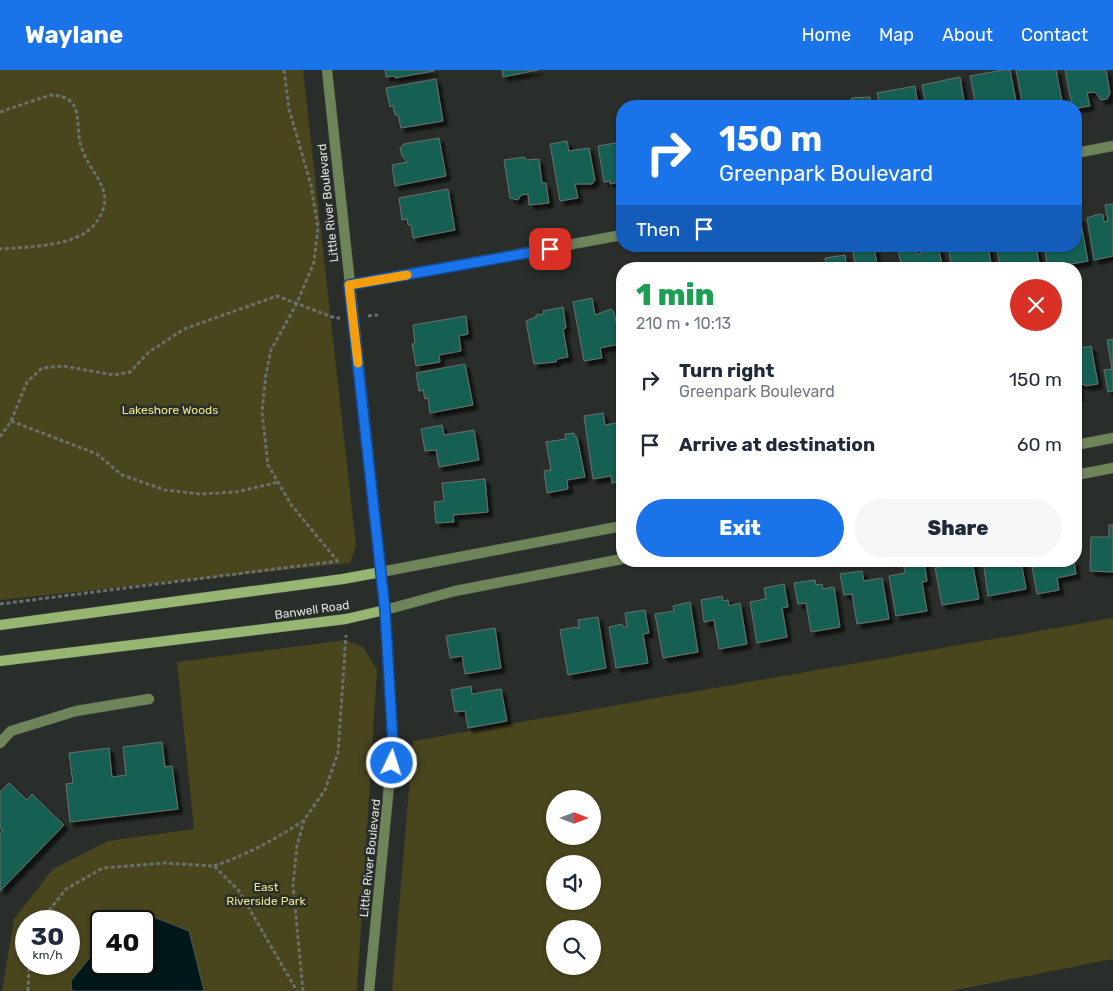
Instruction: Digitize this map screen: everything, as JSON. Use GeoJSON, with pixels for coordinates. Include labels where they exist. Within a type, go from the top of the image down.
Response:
{"type":"FeatureCollection","features":[{"type":"Feature","properties":{"kind":"main road"},"geometry":{"type":"LineString","coordinates":[[0,625],[343,579],[381,572]]}},
{"type":"Feature","properties":{"kind":"main road","name":"Banwell Road"},"geometry":{"type":"LineString","coordinates":[[0,662],[346,619],[385,610]]}},
{"type":"Feature","properties":{"kind":"street","name":"Little River Boulevard"},"geometry":{"type":"LineString","coordinates":[[327,70],[385,610],[393,744],[369,991]]}},
{"type":"Feature","properties":{"kind":"street"},"geometry":{"type":"LineString","coordinates":[[1082,152],[1113,146]]}},
{"type":"Feature","properties":{"kind":"street"},"geometry":{"type":"LineString","coordinates":[[349,285],[616,237]]}},
{"type":"Feature","properties":{"kind":"street"},"geometry":{"type":"LineString","coordinates":[[1082,444],[1113,438]]}},
{"type":"Feature","properties":{"kind":"street"},"geometry":{"type":"LineString","coordinates":[[1082,474],[1113,468]]}},
{"type":"Feature","properties":{"kind":"street"},"geometry":{"type":"LineString","coordinates":[[381,572],[616,527]]}},
{"type":"Feature","properties":{"kind":"street","name":"Banwell Road"},"geometry":{"type":"LineString","coordinates":[[385,610],[455,591],[616,560]]}},
{"type":"Feature","properties":{"kind":"street"},"geometry":{"type":"LineString","coordinates":[[0,742],[11,731],[76,711],[149,699]]}},
{"type":"Feature","properties":{"kind":"path"},"geometry":{"type":"LineString","coordinates":[[284,70],[289,109],[311,185],[318,228],[314,262],[297,304],[271,350],[263,392],[262,411],[268,465],[292,506],[339,561],[343,579]]}},
{"type":"Feature","properties":{"kind":"path"},"geometry":{"type":"LineString","coordinates":[[0,112],[50,95],[58,95],[71,102],[78,116],[79,142],[82,151],[100,179],[104,198],[100,217],[94,226],[76,238],[41,246],[0,249]]}},
{"type":"Feature","properties":{"kind":"path"},"geometry":{"type":"LineString","coordinates":[[0,437],[11,422],[27,382],[42,368],[63,366],[114,375],[130,372],[149,352],[184,329],[277,296],[335,318]]}},
{"type":"Feature","properties":{"kind":"path"},"geometry":{"type":"LineString","coordinates":[[11,422],[97,454],[122,475],[165,490],[200,494],[227,493],[279,482]]}},
{"type":"Feature","properties":{"kind":"path"},"geometry":{"type":"LineString","coordinates":[[0,604],[339,561]]}},
{"type":"Feature","properties":{"kind":"path"},"geometry":{"type":"LineString","coordinates":[[303,991],[293,885],[297,846],[304,820],[325,790],[338,753],[346,619]]}},
{"type":"Feature","properties":{"kind":"path"},"geometry":{"type":"LineString","coordinates":[[50,910],[66,889],[103,868],[165,863],[214,866],[240,857],[275,839],[304,820]]}},
{"type":"Feature","properties":{"kind":"path"},"geometry":{"type":"LineString","coordinates":[[214,866],[238,891],[297,991]]}},
{"type":"Feature","properties":{"kind":"path"},"geometry":{"type":"LineString","coordinates":[[28,991],[29,975]]}},
{"type":"Feature","properties":{"kind":"green space","name":"Lakeshore Woods"},"geometry":{"type":"Polygon","coordinates":[[[0,70],[303,70],[356,546],[350,563],[0,600],[0,70]]]}},
{"type":"Feature","properties":{"kind":"green space"},"geometry":{"type":"Polygon","coordinates":[[[1113,618],[1113,959],[951,991],[392,991],[413,741],[1113,618]]]}},
{"type":"Feature","properties":{"kind":"green space","name":"East Riverside Park"},"geometry":{"type":"Polygon","coordinates":[[[345,640],[363,647],[377,670],[357,991],[2,991],[15,918],[15,975],[80,975],[80,910],[21,910],[53,869],[108,841],[194,829],[177,662],[345,640]]]}},
{"type":"Feature","properties":{"kind":"water"},"geometry":{"type":"Polygon","coordinates":[[[156,918],[189,931],[204,991],[72,991],[71,981],[76,975],[80,975],[80,970],[90,958],[90,975],[155,975],[156,918]]]}},
{"type":"Feature","properties":{"kind":"building"},"geometry":{"type":"Polygon","coordinates":[[[385,70],[434,71],[395,78],[395,76],[386,77],[385,70]]]}},
{"type":"Feature","properties":{"kind":"building"},"geometry":{"type":"Polygon","coordinates":[[[502,70],[538,70],[503,77],[502,70]]]}},
{"type":"Feature","properties":{"kind":"building"},"geometry":{"type":"Polygon","coordinates":[[[1010,70],[1016,100],[975,100],[970,76],[1010,70]]]}},
{"type":"Feature","properties":{"kind":"building"},"geometry":{"type":"Polygon","coordinates":[[[1016,70],[1056,70],[1062,100],[1022,100],[1016,70]]]}},
{"type":"Feature","properties":{"kind":"building"},"geometry":{"type":"Polygon","coordinates":[[[1065,70],[1106,70],[1110,93],[1107,99],[1101,100],[1095,92],[1087,93],[1090,106],[1082,107],[1082,100],[1071,100],[1065,70]]]}},
{"type":"Feature","properties":{"kind":"building"},"geometry":{"type":"Polygon","coordinates":[[[960,77],[964,100],[925,100],[922,85],[960,77]]]}},
{"type":"Feature","properties":{"kind":"building"},"geometry":{"type":"Polygon","coordinates":[[[436,79],[443,121],[401,128],[398,115],[395,115],[393,106],[390,107],[386,88],[436,79]]]}},
{"type":"Feature","properties":{"kind":"building"},"geometry":{"type":"Polygon","coordinates":[[[915,86],[917,100],[879,100],[877,93],[915,86]]]}},
{"type":"Feature","properties":{"kind":"building"},"geometry":{"type":"Polygon","coordinates":[[[870,97],[871,100],[850,100],[852,98],[870,97]]]}},
{"type":"Feature","properties":{"kind":"building"},"geometry":{"type":"Polygon","coordinates":[[[439,138],[446,176],[395,186],[392,165],[407,162],[402,156],[400,148],[404,144],[439,138]]]}},
{"type":"Feature","properties":{"kind":"building"},"geometry":{"type":"Polygon","coordinates":[[[567,141],[569,151],[589,148],[595,180],[592,184],[575,184],[578,198],[560,201],[550,144],[567,141]]]}},
{"type":"Feature","properties":{"kind":"building"},"geometry":{"type":"Polygon","coordinates":[[[616,143],[616,183],[604,182],[598,146],[616,143]]]}},
{"type":"Feature","properties":{"kind":"building"},"geometry":{"type":"Polygon","coordinates":[[[524,157],[527,160],[539,159],[542,183],[546,183],[549,203],[529,205],[528,194],[521,195],[518,200],[510,198],[504,160],[524,157]]]}},
{"type":"Feature","properties":{"kind":"building"},"geometry":{"type":"Polygon","coordinates":[[[448,189],[455,230],[413,238],[411,225],[408,225],[407,219],[402,220],[399,198],[448,189]]]}},
{"type":"Feature","properties":{"kind":"building"},"geometry":{"type":"Polygon","coordinates":[[[1113,204],[1113,256],[1094,260],[1087,218],[1099,214],[1103,215],[1104,222],[1108,221],[1105,205],[1113,204]]]}},
{"type":"Feature","properties":{"kind":"building"},"geometry":{"type":"Polygon","coordinates":[[[1082,229],[1088,261],[1047,262],[1045,252],[1082,252],[1082,229]]]}},
{"type":"Feature","properties":{"kind":"building"},"geometry":{"type":"Polygon","coordinates":[[[853,252],[875,252],[877,262],[855,262],[853,252]]]}},
{"type":"Feature","properties":{"kind":"building"},"geometry":{"type":"Polygon","coordinates":[[[899,252],[916,252],[917,254],[921,254],[921,252],[939,252],[941,262],[901,262],[899,252]]]}},
{"type":"Feature","properties":{"kind":"building"},"geometry":{"type":"Polygon","coordinates":[[[949,252],[989,252],[991,262],[951,262],[949,252]]]}},
{"type":"Feature","properties":{"kind":"building"},"geometry":{"type":"Polygon","coordinates":[[[997,252],[1037,252],[1039,262],[999,262],[997,252]]]}},
{"type":"Feature","properties":{"kind":"building"},"geometry":{"type":"Polygon","coordinates":[[[845,255],[846,262],[826,262],[825,258],[845,255]]]}},
{"type":"Feature","properties":{"kind":"building"},"geometry":{"type":"Polygon","coordinates":[[[592,298],[595,315],[611,309],[614,312],[616,345],[600,348],[602,358],[584,361],[573,302],[592,298]]]}},
{"type":"Feature","properties":{"kind":"building"},"geometry":{"type":"Polygon","coordinates":[[[563,307],[566,328],[563,329],[568,357],[557,359],[556,362],[534,364],[526,321],[536,317],[536,315],[544,314],[543,311],[563,307]]]}},
{"type":"Feature","properties":{"kind":"building"},"geometry":{"type":"Polygon","coordinates":[[[466,316],[468,334],[459,336],[461,351],[439,355],[440,362],[416,366],[412,344],[415,343],[413,325],[466,316]]]}},
{"type":"Feature","properties":{"kind":"building"},"geometry":{"type":"Polygon","coordinates":[[[1113,339],[1113,391],[1108,392],[1104,370],[1112,369],[1107,340],[1113,339]]]}},
{"type":"Feature","properties":{"kind":"building"},"geometry":{"type":"Polygon","coordinates":[[[1091,346],[1098,384],[1085,386],[1082,384],[1082,348],[1091,346]]]}},
{"type":"Feature","properties":{"kind":"building"},"geometry":{"type":"Polygon","coordinates":[[[465,364],[473,405],[430,413],[428,398],[425,399],[423,390],[419,391],[416,373],[465,364]]]}},
{"type":"Feature","properties":{"kind":"building"},"geometry":{"type":"Polygon","coordinates":[[[603,413],[605,425],[616,423],[616,482],[612,483],[611,476],[593,479],[584,416],[603,413]]]}},
{"type":"Feature","properties":{"kind":"building"},"geometry":{"type":"Polygon","coordinates":[[[442,425],[444,435],[474,430],[479,460],[439,467],[436,450],[425,451],[421,429],[442,425]]]}},
{"type":"Feature","properties":{"kind":"building"},"geometry":{"type":"Polygon","coordinates":[[[574,433],[575,437],[577,437],[585,477],[567,480],[568,489],[547,493],[544,471],[551,470],[546,442],[566,439],[565,434],[574,433]]]}},
{"type":"Feature","properties":{"kind":"building"},"geometry":{"type":"Polygon","coordinates":[[[485,479],[488,512],[453,515],[454,522],[436,523],[434,502],[444,501],[442,483],[485,479]]]}},
{"type":"Feature","properties":{"kind":"building"},"geometry":{"type":"Polygon","coordinates":[[[1109,525],[1113,525],[1113,572],[1090,571],[1091,537],[1109,537],[1109,525]]]}},
{"type":"Feature","properties":{"kind":"building"},"geometry":{"type":"Polygon","coordinates":[[[904,567],[925,567],[927,581],[922,582],[927,611],[896,616],[889,576],[905,573],[904,567]]]}},
{"type":"Feature","properties":{"kind":"building"},"geometry":{"type":"Polygon","coordinates":[[[973,567],[979,599],[942,605],[935,568],[973,567]]]}},
{"type":"Feature","properties":{"kind":"building"},"geometry":{"type":"Polygon","coordinates":[[[984,567],[1022,567],[1026,589],[988,596],[984,567]]]}},
{"type":"Feature","properties":{"kind":"building"},"geometry":{"type":"Polygon","coordinates":[[[1032,567],[1075,567],[1076,574],[1057,578],[1059,590],[1037,594],[1032,567]]]}},
{"type":"Feature","properties":{"kind":"building"},"geometry":{"type":"Polygon","coordinates":[[[862,571],[864,581],[882,578],[889,619],[857,624],[852,594],[844,595],[840,574],[862,571]]]}},
{"type":"Feature","properties":{"kind":"building"},"geometry":{"type":"Polygon","coordinates":[[[815,580],[816,585],[822,584],[823,589],[834,587],[840,627],[811,632],[806,603],[798,604],[794,583],[815,580]]]}},
{"type":"Feature","properties":{"kind":"building"},"geometry":{"type":"Polygon","coordinates":[[[784,584],[788,607],[782,608],[787,637],[757,643],[750,602],[766,599],[764,588],[784,584]]]}},
{"type":"Feature","properties":{"kind":"building"},"geometry":{"type":"Polygon","coordinates":[[[722,596],[723,601],[728,600],[729,606],[740,603],[747,644],[719,649],[714,620],[704,622],[701,600],[722,596]]]}},
{"type":"Feature","properties":{"kind":"building"},"geometry":{"type":"Polygon","coordinates":[[[690,602],[698,652],[663,658],[655,614],[674,611],[673,606],[690,602]]]}},
{"type":"Feature","properties":{"kind":"building"},"geometry":{"type":"Polygon","coordinates":[[[645,610],[649,633],[643,634],[648,663],[616,668],[609,627],[622,624],[623,627],[627,627],[625,613],[645,610]]]}},
{"type":"Feature","properties":{"kind":"building"},"geometry":{"type":"Polygon","coordinates":[[[598,617],[606,668],[568,675],[560,630],[576,627],[579,629],[578,620],[598,617]]]}},
{"type":"Feature","properties":{"kind":"building"},"geometry":{"type":"Polygon","coordinates":[[[495,628],[501,668],[465,674],[462,656],[450,658],[446,636],[495,628]]]}},
{"type":"Feature","properties":{"kind":"building"},"geometry":{"type":"Polygon","coordinates":[[[471,686],[472,694],[501,689],[507,721],[468,728],[465,711],[455,712],[451,690],[471,686]]]}},
{"type":"Feature","properties":{"kind":"building"},"geometry":{"type":"Polygon","coordinates":[[[162,742],[165,767],[172,766],[178,809],[70,822],[66,784],[73,783],[69,753],[109,748],[112,777],[126,775],[123,747],[162,742]]]}},
{"type":"Feature","properties":{"kind":"building"},"geometry":{"type":"Polygon","coordinates":[[[9,783],[27,800],[32,794],[64,825],[0,891],[0,833],[3,830],[0,828],[0,792],[9,783]]]}},
{"type":"Feature","properties":{"kind":"slow traffic"},"geometry":{"type":"LineString","coordinates":[[358,363],[349,285],[407,275]]}},
{"type":"Feature","properties":{"kind":"route"},"geometry":{"type":"LineString","coordinates":[[392,763],[393,744],[385,610],[349,285],[550,249]]}}]}
